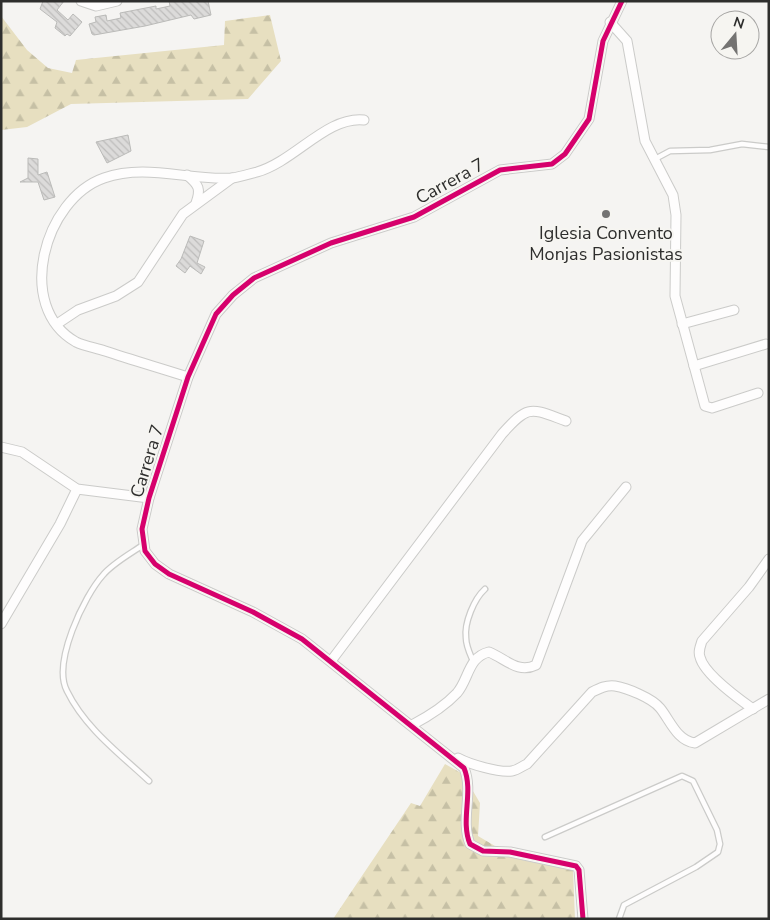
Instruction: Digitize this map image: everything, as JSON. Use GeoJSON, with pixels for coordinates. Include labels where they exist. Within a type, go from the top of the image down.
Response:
{"type":"FeatureCollection","features":[{"type":"Feature","properties":{"kind":"street"},"geometry":{"type":"LineString","coordinates":[[81,1],[87,5],[96,6],[117,1]]}},
{"type":"Feature","properties":{"kind":"street"},"geometry":{"type":"LineString","coordinates":[[615,13],[616,1]]}},
{"type":"Feature","properties":{"kind":"street","name":"Carrera 7"},"geometry":{"type":"LineString","coordinates":[[143,545],[142,529],[149,498],[188,377],[216,314],[233,295],[254,278],[331,244],[414,217],[500,170],[552,164],[565,154],[589,120],[603,41],[610,22],[622,1]]}},
{"type":"Feature","properties":{"kind":"street"},"geometry":{"type":"LineString","coordinates":[[610,22],[627,41],[645,141],[673,195],[676,215],[675,296],[707,408],[758,393]]}},
{"type":"Feature","properties":{"kind":"street"},"geometry":{"type":"LineString","coordinates":[[57,324],[78,310],[116,296],[138,282],[172,230],[196,203],[232,178],[275,164],[338,124],[352,119],[364,120]]}},
{"type":"Feature","properties":{"kind":"street"},"geometry":{"type":"LineString","coordinates":[[188,377],[76,342],[57,324],[48,310],[42,269],[52,229],[61,212],[73,196],[102,178],[118,173],[136,171],[232,178]]}},
{"type":"Feature","properties":{"kind":"street"},"geometry":{"type":"LineString","coordinates":[[187,175],[198,184],[200,191],[196,203]]}},
{"type":"Feature","properties":{"kind":"street"},"geometry":{"type":"LineString","coordinates":[[682,324],[734,310]]}},
{"type":"Feature","properties":{"kind":"street"},"geometry":{"type":"LineString","coordinates":[[694,366],[766,344]]}},
{"type":"Feature","properties":{"kind":"street"},"geometry":{"type":"LineString","coordinates":[[331,661],[502,434],[519,415],[525,411],[537,410],[566,421]]}},
{"type":"Feature","properties":{"kind":"street"},"geometry":{"type":"LineString","coordinates":[[1,447],[22,452],[77,490],[149,498]]}},
{"type":"Feature","properties":{"kind":"street"},"geometry":{"type":"LineString","coordinates":[[412,725],[437,711],[458,692],[473,662],[482,654],[489,652],[518,668],[524,669],[536,665],[582,542],[626,488]]}},
{"type":"Feature","properties":{"kind":"street"},"geometry":{"type":"LineString","coordinates":[[1,624],[55,533],[77,490]]}},
{"type":"Feature","properties":{"kind":"street"},"geometry":{"type":"LineString","coordinates":[[143,545],[148,557],[169,574],[280,626],[331,661],[447,753],[464,768],[469,781],[467,832],[470,844],[482,851],[510,852],[576,866],[579,870],[583,919]]}},
{"type":"Feature","properties":{"kind":"street"},"geometry":{"type":"LineString","coordinates":[[753,710],[705,668],[700,658],[699,650],[702,641],[749,587],[769,559]]}},
{"type":"Feature","properties":{"kind":"street"},"geometry":{"type":"LineString","coordinates":[[447,753],[466,763],[504,771],[516,770],[527,764],[592,692],[602,687],[615,686],[641,696],[659,706],[682,739],[690,742],[700,742],[769,700]]}},
{"type":"Feature","properties":{"kind":"lane"},"geometry":{"type":"LineString","coordinates":[[655,159],[670,151],[710,150],[742,144],[769,147]]}},
{"type":"Feature","properties":{"kind":"lane"},"geometry":{"type":"LineString","coordinates":[[143,545],[104,574],[81,606],[65,658],[64,684],[92,729],[149,781]]}},
{"type":"Feature","properties":{"kind":"lane"},"geometry":{"type":"LineString","coordinates":[[473,662],[465,636],[471,612],[478,595],[485,589]]}},
{"type":"Feature","properties":{"kind":"lane"},"geometry":{"type":"LineString","coordinates":[[545,837],[682,776],[693,780],[717,830],[720,844],[718,852],[696,867],[624,905],[619,919]]}},
{"type":"Feature","properties":{"kind":"green space"},"geometry":{"type":"Polygon","coordinates":[[[270,15],[281,61],[248,99],[71,104],[27,127],[1,130],[1,16],[27,50],[48,68],[72,73],[76,60],[224,45],[225,21],[270,15]]]}},
{"type":"Feature","properties":{"kind":"green space"},"geometry":{"type":"Polygon","coordinates":[[[445,764],[463,774],[480,803],[478,836],[495,846],[573,870],[575,919],[333,919],[411,803],[420,806],[445,764]]]}},
{"type":"Feature","properties":{"kind":"building"},"geometry":{"type":"Polygon","coordinates":[[[43,1],[64,1],[57,10],[68,20],[73,14],[82,22],[70,36],[67,34],[65,36],[55,28],[57,22],[40,9],[43,1]]]}},
{"type":"Feature","properties":{"kind":"building"},"geometry":{"type":"Polygon","coordinates":[[[169,1],[208,1],[211,15],[194,19],[191,15],[145,26],[92,34],[89,24],[96,22],[95,17],[106,15],[107,21],[121,18],[120,13],[156,6],[156,9],[170,6],[169,1]]]}},
{"type":"Feature","properties":{"kind":"building"},"geometry":{"type":"Polygon","coordinates":[[[128,135],[131,151],[107,163],[96,142],[128,135]]]}},
{"type":"Feature","properties":{"kind":"building"},"geometry":{"type":"Polygon","coordinates":[[[28,158],[38,159],[38,175],[47,172],[55,197],[44,200],[38,182],[20,182],[28,178],[28,158]]]}},
{"type":"Feature","properties":{"kind":"building"},"geometry":{"type":"Polygon","coordinates":[[[190,236],[204,241],[197,263],[205,267],[201,274],[190,266],[185,273],[176,266],[181,259],[190,236]]]}},
{"type":"Feature","properties":{"kind":"cycle path"},"geometry":{"type":"LineString","coordinates":[[583,919],[579,870],[576,866],[510,852],[483,851],[470,844],[466,825],[468,787],[464,768],[302,639],[253,612],[169,574],[155,564],[145,551],[142,529],[149,498],[188,377],[216,314],[233,295],[254,278],[331,243],[414,217],[500,170],[552,164],[565,154],[589,119],[603,41],[622,1]]}},
{"type":"Feature","properties":{"kind":"place","name":"Iglesia Convento Monjas Pasionistas"},"geometry":{"type":"Point","coordinates":[606,214]}}]}
